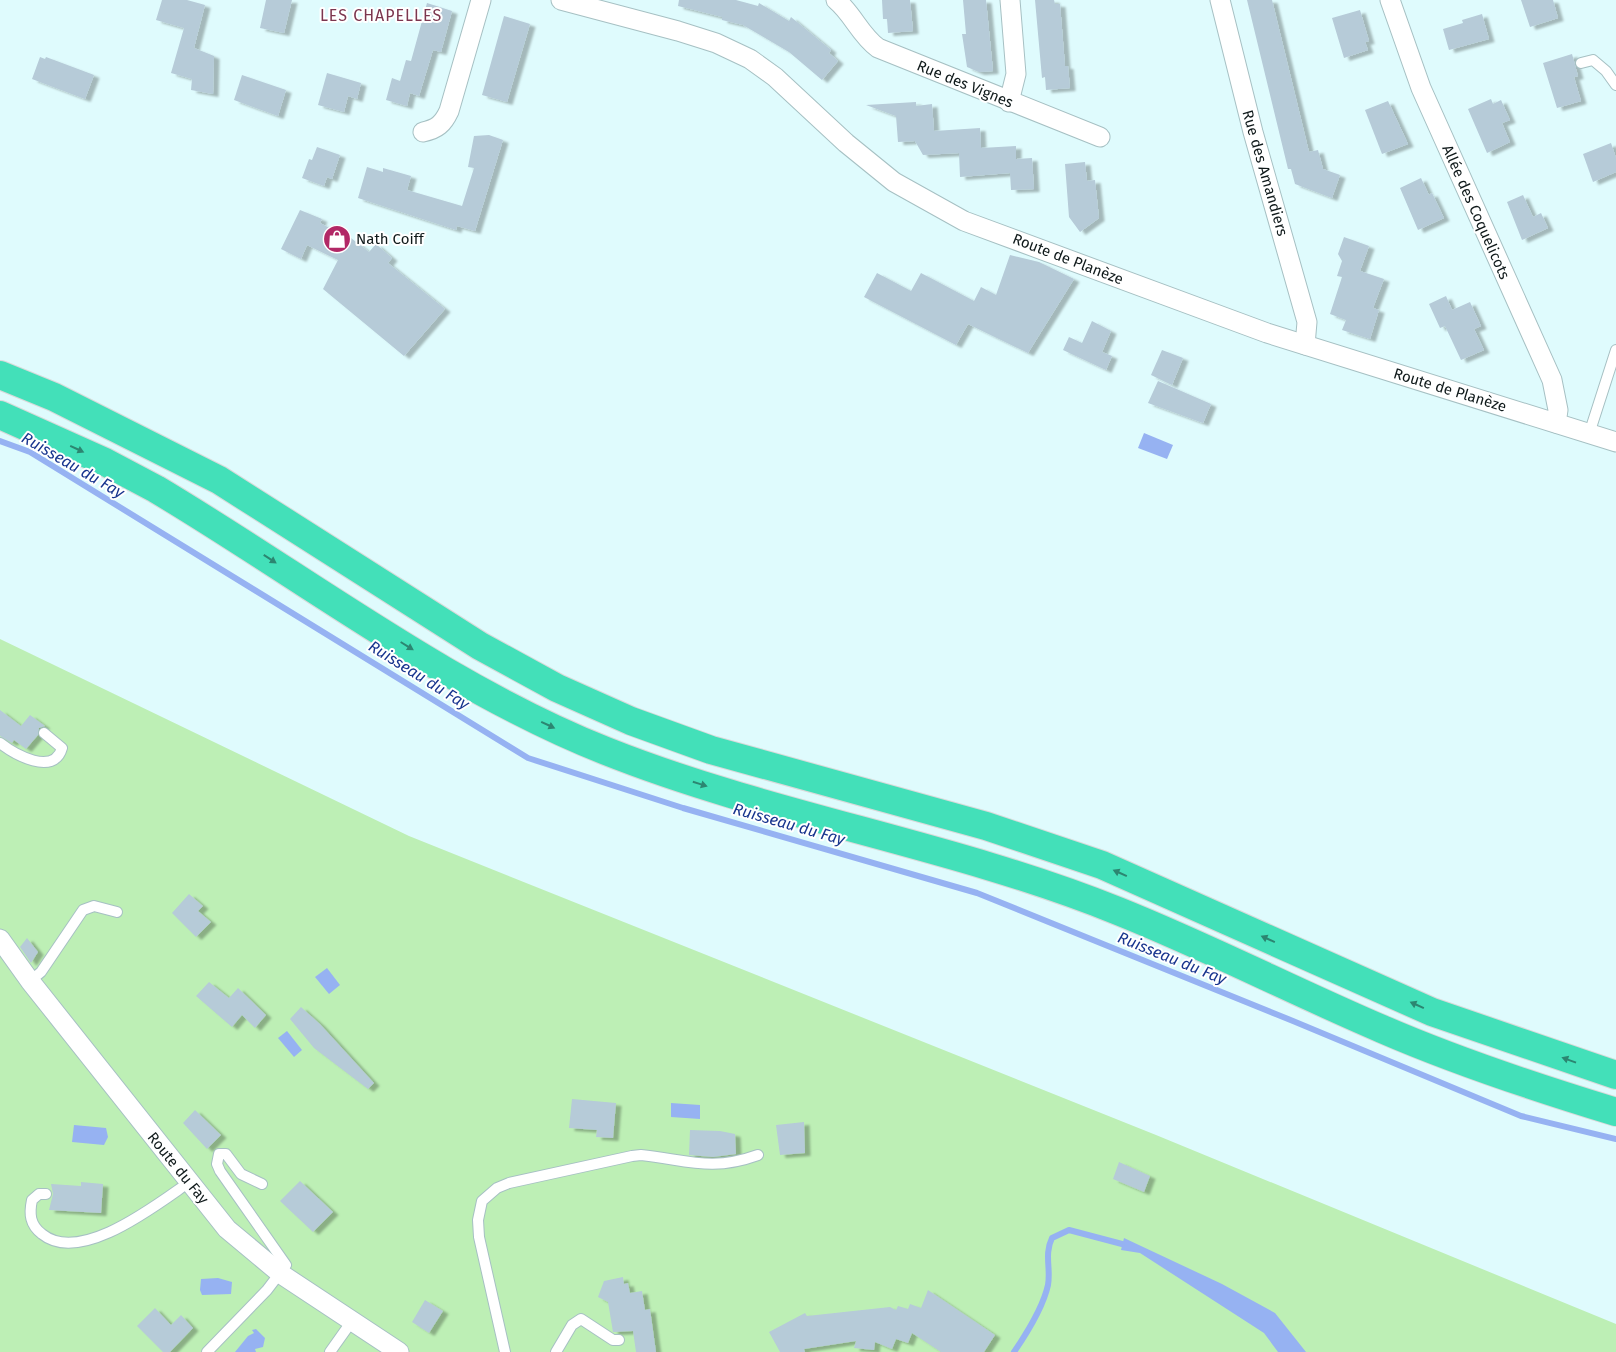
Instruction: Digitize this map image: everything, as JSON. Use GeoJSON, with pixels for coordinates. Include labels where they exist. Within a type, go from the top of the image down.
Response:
{"type":"FeatureCollection","features":[{"type":"Feature","properties":{"kind":"highway"},"geometry":{"type":"LineString","coordinates":[[0,375],[63,401],[219,480],[480,646],[557,688],[631,722],[710,750],[986,826],[1102,865],[1432,1012],[1616,1074]]}},
{"type":"Feature","properties":{"kind":"highway"},"geometry":{"type":"LineString","coordinates":[[0,415],[105,462],[156,488],[454,675],[538,720],[604,750],[688,781],[914,844],[1060,889],[1120,911],[1386,1031],[1499,1074],[1616,1112]]}},
{"type":"Feature","properties":{"kind":"street"},"geometry":{"type":"LineString","coordinates":[[424,132],[434,130],[443,122],[449,111],[481,0]]}},
{"type":"Feature","properties":{"kind":"street","name":"Route de Planèze"},"geometry":{"type":"LineString","coordinates":[[561,0],[678,31],[716,43],[750,59],[775,77],[846,143],[894,182],[964,222],[1305,345],[1556,424],[1615,440]]}},
{"type":"Feature","properties":{"kind":"street"},"geometry":{"type":"LineString","coordinates":[[1009,102],[1016,74],[1010,0]]}},
{"type":"Feature","properties":{"kind":"street","name":"Rue des Amandiers"},"geometry":{"type":"LineString","coordinates":[[1220,0],[1253,132],[1307,322],[1308,333],[1305,345]]}},
{"type":"Feature","properties":{"kind":"street","name":"Allée des Coquelicots"},"geometry":{"type":"LineString","coordinates":[[1390,0],[1421,88],[1552,380],[1558,410],[1556,424]]}},
{"type":"Feature","properties":{"kind":"street","name":"Rue des Vignes"},"geometry":{"type":"LineString","coordinates":[[843,3],[868,41],[878,48],[1100,137]]}},
{"type":"Feature","properties":{"kind":"street","name":"Route du Fay"},"geometry":{"type":"LineString","coordinates":[[0,939],[30,981],[188,1183],[227,1229],[281,1274],[399,1352]]}},
{"type":"Feature","properties":{"kind":"lane"},"geometry":{"type":"LineString","coordinates":[[1581,63],[1593,60],[1599,64],[1616,85]]}},
{"type":"Feature","properties":{"kind":"lane"},"geometry":{"type":"LineString","coordinates":[[1589,434],[1616,350]]}},
{"type":"Feature","properties":{"kind":"lane"},"geometry":{"type":"LineString","coordinates":[[0,743],[22,757],[45,762],[58,756],[62,748],[44,733]]}},
{"type":"Feature","properties":{"kind":"lane"},"geometry":{"type":"LineString","coordinates":[[30,981],[41,972],[83,910],[94,906],[117,912]]}},
{"type":"Feature","properties":{"kind":"lane"},"geometry":{"type":"LineString","coordinates":[[207,1352],[281,1274],[286,1265],[220,1171],[217,1164],[219,1154],[226,1154],[241,1174],[262,1184]]}},
{"type":"Feature","properties":{"kind":"lane"},"geometry":{"type":"LineString","coordinates":[[505,1352],[479,1237],[479,1209],[482,1201],[489,1194],[509,1183],[632,1156],[641,1155],[698,1164],[722,1165],[758,1155]]}},
{"type":"Feature","properties":{"kind":"lane"},"geometry":{"type":"LineString","coordinates":[[46,1194],[39,1194],[32,1200],[30,1213],[35,1227],[51,1240],[76,1244],[105,1235],[188,1183]]}},
{"type":"Feature","properties":{"kind":"lane"},"geometry":{"type":"LineString","coordinates":[[556,1352],[572,1325],[581,1319],[613,1340],[619,1340]]}},
{"type":"Feature","properties":{"kind":"lane"},"geometry":{"type":"LineString","coordinates":[[330,1352],[352,1322]]}},
{"type":"Feature","properties":{"kind":"green space"},"geometry":{"type":"Polygon","coordinates":[[[0,639],[409,836],[1156,1135],[1616,1324],[1616,1352],[0,1352],[0,639]]]}},
{"type":"Feature","properties":{"kind":"water"},"geometry":{"type":"Polygon","coordinates":[[[1144,433],[1173,445],[1167,459],[1138,448],[1144,433]]]}},
{"type":"Feature","properties":{"kind":"water"},"geometry":{"type":"Polygon","coordinates":[[[327,968],[340,985],[329,994],[315,977],[327,968]]]}},
{"type":"Feature","properties":{"kind":"water"},"geometry":{"type":"Polygon","coordinates":[[[287,1031],[302,1050],[294,1057],[278,1038],[287,1031]]]}},
{"type":"Feature","properties":{"kind":"water"},"geometry":{"type":"Polygon","coordinates":[[[671,1103],[700,1105],[700,1119],[671,1117],[671,1103]]]}},
{"type":"Feature","properties":{"kind":"water"},"geometry":{"type":"Polygon","coordinates":[[[74,1125],[106,1128],[108,1137],[104,1145],[72,1142],[74,1125]]]}},
{"type":"Feature","properties":{"kind":"water"},"geometry":{"type":"Polygon","coordinates":[[[1124,1238],[1222,1284],[1275,1313],[1306,1352],[1278,1352],[1264,1333],[1140,1253],[1121,1250],[1124,1238]]]}},
{"type":"Feature","properties":{"kind":"water"},"geometry":{"type":"Polygon","coordinates":[[[218,1278],[232,1282],[231,1294],[202,1295],[200,1290],[201,1279],[218,1278]]]}},
{"type":"Feature","properties":{"kind":"water"},"geometry":{"type":"Polygon","coordinates":[[[256,1329],[265,1338],[263,1347],[255,1349],[256,1352],[235,1352],[248,1336],[254,1333],[252,1330],[256,1329]]]}},
{"type":"Feature","properties":{"kind":"building"},"geometry":{"type":"Polygon","coordinates":[[[162,0],[187,0],[205,5],[194,48],[214,56],[213,94],[191,90],[192,79],[171,73],[184,28],[156,20],[162,0]]]}},
{"type":"Feature","properties":{"kind":"building"},"geometry":{"type":"Polygon","coordinates":[[[266,0],[292,0],[284,33],[260,28],[266,0]]]}},
{"type":"Feature","properties":{"kind":"building"},"geometry":{"type":"Polygon","coordinates":[[[679,0],[736,0],[758,6],[759,3],[789,21],[791,17],[831,50],[829,53],[838,61],[822,80],[789,52],[743,25],[722,20],[722,17],[678,6],[679,0]]]}},
{"type":"Feature","properties":{"kind":"building"},"geometry":{"type":"Polygon","coordinates":[[[882,0],[910,0],[913,31],[888,33],[887,19],[883,19],[882,0]]]}},
{"type":"Feature","properties":{"kind":"building"},"geometry":{"type":"Polygon","coordinates":[[[963,0],[986,0],[993,71],[979,72],[967,67],[962,34],[966,34],[963,0]]]}},
{"type":"Feature","properties":{"kind":"building"},"geometry":{"type":"Polygon","coordinates":[[[1035,0],[1054,0],[1055,4],[1060,4],[1065,66],[1068,66],[1070,88],[1046,90],[1045,77],[1042,78],[1035,0]]]}},
{"type":"Feature","properties":{"kind":"building"},"geometry":{"type":"Polygon","coordinates":[[[1247,0],[1272,0],[1309,152],[1318,150],[1323,169],[1340,175],[1332,198],[1295,184],[1291,169],[1288,169],[1247,0]]]}},
{"type":"Feature","properties":{"kind":"building"},"geometry":{"type":"Polygon","coordinates":[[[1521,0],[1553,0],[1558,18],[1530,27],[1521,0]]]}},
{"type":"Feature","properties":{"kind":"building"},"geometry":{"type":"Polygon","coordinates":[[[427,3],[452,11],[441,52],[433,50],[419,96],[410,93],[407,106],[386,100],[392,78],[400,81],[406,60],[411,61],[427,3]]]}},
{"type":"Feature","properties":{"kind":"building"},"geometry":{"type":"Polygon","coordinates":[[[1360,10],[1369,41],[1365,42],[1368,50],[1344,58],[1332,18],[1360,10]]]}},
{"type":"Feature","properties":{"kind":"building"},"geometry":{"type":"Polygon","coordinates":[[[1482,14],[1489,39],[1449,50],[1443,29],[1463,23],[1462,20],[1482,14]]]}},
{"type":"Feature","properties":{"kind":"building"},"geometry":{"type":"Polygon","coordinates":[[[504,16],[530,24],[507,102],[482,95],[504,16]]]}},
{"type":"Feature","properties":{"kind":"building"},"geometry":{"type":"Polygon","coordinates":[[[1572,54],[1578,76],[1574,77],[1581,101],[1557,108],[1543,63],[1572,54]]]}},
{"type":"Feature","properties":{"kind":"building"},"geometry":{"type":"Polygon","coordinates":[[[40,57],[45,59],[46,57],[94,75],[85,99],[32,79],[40,57]]]}},
{"type":"Feature","properties":{"kind":"building"},"geometry":{"type":"Polygon","coordinates":[[[327,73],[361,83],[357,99],[348,96],[344,112],[318,105],[327,73]]]}},
{"type":"Feature","properties":{"kind":"building"},"geometry":{"type":"Polygon","coordinates":[[[242,75],[286,90],[278,116],[234,100],[242,75]]]}},
{"type":"Feature","properties":{"kind":"building"},"geometry":{"type":"Polygon","coordinates":[[[1491,99],[1493,104],[1501,100],[1510,120],[1502,123],[1510,142],[1487,153],[1468,109],[1491,99]]]}},
{"type":"Feature","properties":{"kind":"building"},"geometry":{"type":"Polygon","coordinates":[[[1388,101],[1408,144],[1382,154],[1365,110],[1388,101]]]}},
{"type":"Feature","properties":{"kind":"building"},"geometry":{"type":"Polygon","coordinates":[[[916,102],[916,106],[932,104],[934,131],[980,128],[981,148],[1016,146],[1016,159],[1032,158],[1034,189],[1011,190],[1010,173],[960,177],[959,153],[923,155],[915,141],[898,142],[896,116],[866,105],[916,102]]]}},
{"type":"Feature","properties":{"kind":"building"},"geometry":{"type":"Polygon","coordinates":[[[489,135],[503,140],[475,231],[457,226],[456,230],[358,198],[367,167],[383,172],[383,168],[411,176],[407,190],[462,206],[474,168],[468,167],[474,136],[489,135]]]}},
{"type":"Feature","properties":{"kind":"building"},"geometry":{"type":"Polygon","coordinates":[[[1611,143],[1616,158],[1616,172],[1593,182],[1583,154],[1611,143]]]}},
{"type":"Feature","properties":{"kind":"building"},"geometry":{"type":"Polygon","coordinates":[[[317,147],[340,155],[332,179],[327,177],[324,186],[302,178],[309,159],[312,160],[317,147]]]}},
{"type":"Feature","properties":{"kind":"building"},"geometry":{"type":"Polygon","coordinates":[[[1085,162],[1087,181],[1095,180],[1099,218],[1080,232],[1069,217],[1065,164],[1085,162]]]}},
{"type":"Feature","properties":{"kind":"building"},"geometry":{"type":"Polygon","coordinates":[[[1421,178],[1429,195],[1432,193],[1444,218],[1418,230],[1400,188],[1421,178]]]}},
{"type":"Feature","properties":{"kind":"building"},"geometry":{"type":"Polygon","coordinates":[[[1523,195],[1533,217],[1541,213],[1548,228],[1522,240],[1507,202],[1523,195]]]}},
{"type":"Feature","properties":{"kind":"building"},"geometry":{"type":"Polygon","coordinates":[[[300,210],[322,219],[320,223],[337,232],[347,243],[351,238],[369,252],[376,244],[392,258],[388,263],[445,309],[404,356],[323,289],[338,260],[307,245],[301,259],[281,249],[300,210]]]}},
{"type":"Feature","properties":{"kind":"building"},"geometry":{"type":"Polygon","coordinates":[[[1344,237],[1369,246],[1360,271],[1384,279],[1373,308],[1379,310],[1370,339],[1342,330],[1346,320],[1330,314],[1342,277],[1337,276],[1342,261],[1338,254],[1344,237]]]}},
{"type":"Feature","properties":{"kind":"building"},"geometry":{"type":"Polygon","coordinates":[[[1010,255],[1039,262],[1074,279],[1028,353],[968,324],[956,345],[864,297],[877,273],[911,291],[921,273],[974,301],[981,287],[996,295],[1010,255]]]}},
{"type":"Feature","properties":{"kind":"building"},"geometry":{"type":"Polygon","coordinates":[[[1446,296],[1452,310],[1470,302],[1481,326],[1474,329],[1484,350],[1461,360],[1445,326],[1440,328],[1429,304],[1446,296]]]}},
{"type":"Feature","properties":{"kind":"building"},"geometry":{"type":"Polygon","coordinates":[[[1092,321],[1111,331],[1102,352],[1112,356],[1106,370],[1063,350],[1069,337],[1082,343],[1092,321]]]}},
{"type":"Feature","properties":{"kind":"building"},"geometry":{"type":"Polygon","coordinates":[[[1162,350],[1183,358],[1172,385],[1151,375],[1162,350]]]}},
{"type":"Feature","properties":{"kind":"building"},"geometry":{"type":"Polygon","coordinates":[[[1158,381],[1211,404],[1203,423],[1148,403],[1158,381]]]}},
{"type":"Feature","properties":{"kind":"building"},"geometry":{"type":"Polygon","coordinates":[[[0,710],[21,726],[30,715],[45,726],[39,728],[38,735],[26,749],[14,740],[12,743],[0,736],[0,710]]]}},
{"type":"Feature","properties":{"kind":"building"},"geometry":{"type":"Polygon","coordinates":[[[189,894],[203,906],[198,911],[211,922],[196,937],[172,913],[189,894]]]}},
{"type":"Feature","properties":{"kind":"building"},"geometry":{"type":"Polygon","coordinates":[[[27,938],[38,952],[31,963],[20,947],[27,938]]]}},
{"type":"Feature","properties":{"kind":"building"},"geometry":{"type":"Polygon","coordinates":[[[209,982],[229,998],[238,988],[266,1015],[255,1028],[242,1015],[232,1027],[196,996],[209,982]]]}},
{"type":"Feature","properties":{"kind":"building"},"geometry":{"type":"Polygon","coordinates":[[[301,1007],[320,1024],[374,1083],[368,1089],[314,1048],[290,1019],[301,1007]]]}},
{"type":"Feature","properties":{"kind":"building"},"geometry":{"type":"Polygon","coordinates":[[[572,1099],[616,1103],[613,1138],[596,1137],[597,1130],[569,1128],[572,1099]]]}},
{"type":"Feature","properties":{"kind":"building"},"geometry":{"type":"Polygon","coordinates":[[[195,1110],[221,1135],[207,1149],[183,1123],[195,1110]]]}},
{"type":"Feature","properties":{"kind":"building"},"geometry":{"type":"Polygon","coordinates":[[[804,1122],[805,1153],[780,1155],[776,1125],[804,1122]]]}},
{"type":"Feature","properties":{"kind":"building"},"geometry":{"type":"Polygon","coordinates":[[[690,1130],[720,1131],[735,1134],[736,1154],[713,1157],[689,1155],[690,1130]]]}},
{"type":"Feature","properties":{"kind":"building"},"geometry":{"type":"Polygon","coordinates":[[[1119,1162],[1150,1176],[1144,1192],[1113,1179],[1119,1162]]]}},
{"type":"Feature","properties":{"kind":"building"},"geometry":{"type":"Polygon","coordinates":[[[300,1181],[333,1212],[313,1232],[280,1201],[300,1181]]]}},
{"type":"Feature","properties":{"kind":"building"},"geometry":{"type":"Polygon","coordinates":[[[81,1182],[103,1184],[101,1213],[49,1210],[53,1194],[51,1184],[81,1186],[81,1182]]]}},
{"type":"Feature","properties":{"kind":"building"},"geometry":{"type":"Polygon","coordinates":[[[623,1277],[624,1284],[628,1283],[630,1293],[642,1291],[645,1310],[650,1309],[656,1352],[636,1352],[633,1331],[613,1332],[608,1302],[598,1297],[604,1281],[623,1277]]]}},
{"type":"Feature","properties":{"kind":"building"},"geometry":{"type":"Polygon","coordinates":[[[928,1290],[995,1335],[984,1352],[941,1352],[912,1333],[908,1343],[896,1339],[892,1349],[875,1342],[874,1350],[854,1348],[856,1341],[804,1349],[805,1352],[780,1352],[769,1332],[805,1313],[807,1316],[890,1307],[896,1310],[898,1306],[908,1309],[910,1304],[921,1308],[928,1290]]]}},
{"type":"Feature","properties":{"kind":"building"},"geometry":{"type":"Polygon","coordinates":[[[425,1300],[443,1311],[429,1333],[412,1322],[425,1300]]]}},
{"type":"Feature","properties":{"kind":"building"},"geometry":{"type":"Polygon","coordinates":[[[155,1308],[171,1325],[181,1315],[193,1328],[170,1352],[163,1352],[137,1326],[155,1308]]]}},
{"type":"Feature","properties":{"kind":"waterway","name":"Ruisseau du Fay"},"geometry":{"type":"LineString","coordinates":[[0,441],[30,452],[528,758],[683,808],[977,893],[1521,1116],[1616,1139]]}},
{"type":"Feature","properties":{"kind":"waterway"},"geometry":{"type":"LineString","coordinates":[[1014,1352],[1034,1320],[1046,1294],[1049,1279],[1048,1250],[1052,1238],[1069,1230],[1122,1244]]}},
{"type":"Feature","properties":{"kind":"place","name":"Nath Coiff"},"geometry":{"type":"Point","coordinates":[337,239]}},
{"type":"Feature","properties":{"kind":"district","name":"LES CHAPELLES"},"geometry":{"type":"Point","coordinates":[381,15]}}]}
